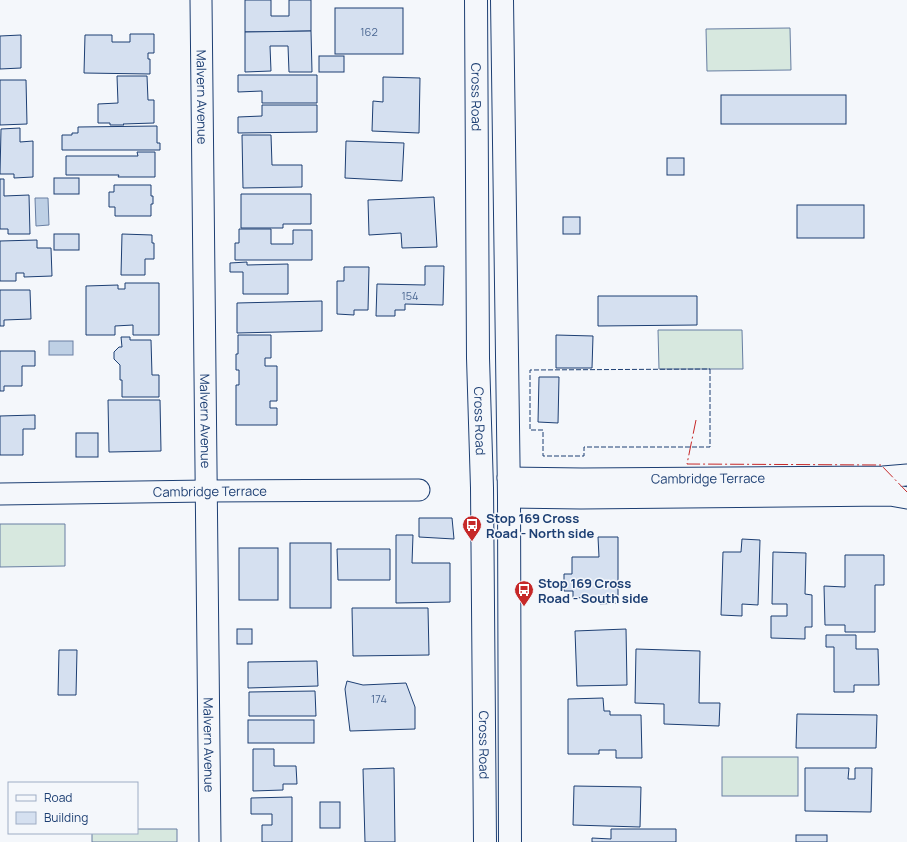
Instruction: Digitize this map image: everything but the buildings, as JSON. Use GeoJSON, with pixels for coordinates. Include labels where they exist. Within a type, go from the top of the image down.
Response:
{"type":"FeatureCollection","features":[{"type":"Feature","properties":{"kind":"highway","name":"Cross Road"},"geometry":{"type":"LineString","coordinates":[[476,0],[478,358],[482,488],[485,842]]}},
{"type":"Feature","properties":{"kind":"highway","name":"Cross Road"},"geometry":{"type":"LineString","coordinates":[[502,0],[508,487],[510,842]]}},
{"type":"Feature","properties":{"kind":"highway"},"geometry":{"type":"LineString","coordinates":[[482,488],[508,487]]}},
{"type":"Feature","properties":{"kind":"street","name":"Malvern Avenue"},"geometry":{"type":"LineString","coordinates":[[201,0],[210,842]]}},
{"type":"Feature","properties":{"kind":"street","name":"Cambridge Terrace"},"geometry":{"type":"LineString","coordinates":[[847,487],[883,477],[907,474]]}},
{"type":"Feature","properties":{"kind":"street"},"geometry":{"type":"LineString","coordinates":[[907,478],[905,484],[907,493]]}},
{"type":"Feature","properties":{"kind":"street","name":"Cambridge Terrace"},"geometry":{"type":"LineString","coordinates":[[508,487],[582,479],[699,487],[847,487],[907,498]]}},
{"type":"Feature","properties":{"kind":"street","name":"Cambridge Terrace"},"geometry":{"type":"LineString","coordinates":[[0,494],[419,490]]}},
{"type":"Feature","properties":{"kind":"shaded area"},"geometry":{"type":"Polygon","coordinates":[[[790,28],[791,70],[707,71],[706,29],[790,28]]]}},
{"type":"Feature","properties":{"kind":"shaded area"},"geometry":{"type":"Polygon","coordinates":[[[658,330],[742,330],[743,369],[659,369],[658,330]]]}},
{"type":"Feature","properties":{"kind":"shaded area"},"geometry":{"type":"Polygon","coordinates":[[[0,524],[65,524],[65,566],[0,567],[0,524]]]}},
{"type":"Feature","properties":{"kind":"shaded area"},"geometry":{"type":"Polygon","coordinates":[[[722,757],[798,757],[798,796],[722,796],[722,757]]]}},
{"type":"Feature","properties":{"kind":"shaded area"},"geometry":{"type":"Polygon","coordinates":[[[138,829],[177,829],[177,842],[92,842],[92,834],[138,834],[138,829]]]}},
{"type":"Feature","properties":{"kind":"water"},"geometry":{"type":"Polygon","coordinates":[[[35,198],[48,198],[49,225],[36,226],[35,198]]]}},
{"type":"Feature","properties":{"kind":"water"},"geometry":{"type":"Polygon","coordinates":[[[49,341],[73,341],[73,355],[49,355],[49,341]]]}},
{"type":"Feature","properties":{"kind":"fence"},"geometry":{"type":"LineString","coordinates":[[710,369],[710,447],[584,447],[584,456],[543,456],[543,430],[530,430],[530,370],[710,369]]}},
{"type":"Feature","properties":{"kind":"power"},"geometry":{"type":"LineString","coordinates":[[696,420],[687,464],[881,465],[907,492]]}},
{"type":"Feature","properties":{"kind":"place","name":"Stop 169 Cross Road - North side"},"geometry":{"type":"Point","coordinates":[472,542]}},
{"type":"Feature","properties":{"kind":"place","name":"Stop 169 Cross Road - South side"},"geometry":{"type":"Point","coordinates":[524,607]}}]}
